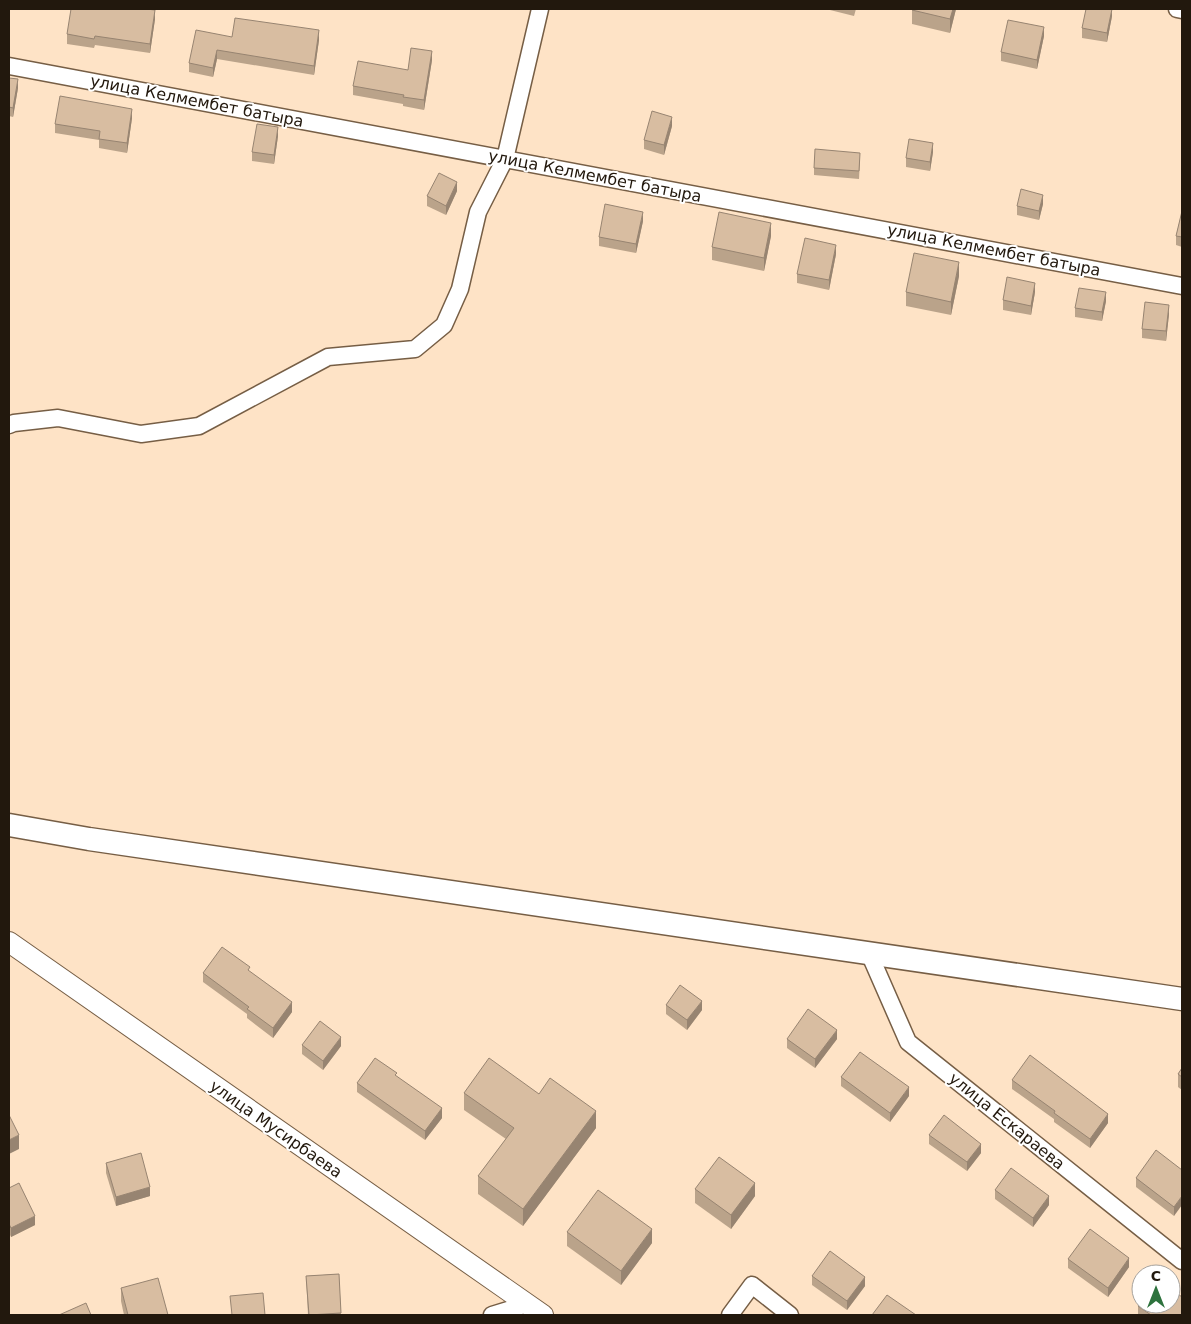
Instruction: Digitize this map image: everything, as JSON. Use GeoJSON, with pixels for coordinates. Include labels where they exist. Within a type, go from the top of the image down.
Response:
{"type":"FeatureCollection","features":[{"type":"Feature","properties":{"kind":"main road"},"geometry":{"type":"LineString","coordinates":[[9,825],[89,839],[1182,998]]}},
{"type":"Feature","properties":{"kind":"street"},"geometry":{"type":"LineString","coordinates":[[9,425],[14,422],[58,418],[141,434],[199,426],[328,358],[415,349],[444,325],[460,289],[478,212],[505,159],[540,9]]}},
{"type":"Feature","properties":{"kind":"street"},"geometry":{"type":"LineString","coordinates":[[1177,9],[1182,10]]}},
{"type":"Feature","properties":{"kind":"street","name":"улица Келмембет батыра"},"geometry":{"type":"LineString","coordinates":[[9,66],[1182,286]]}},
{"type":"Feature","properties":{"kind":"street","name":"улица Мусирбаева"},"geometry":{"type":"LineString","coordinates":[[9,942],[535,1310]]}},
{"type":"Feature","properties":{"kind":"street","name":"улица Ескараева"},"geometry":{"type":"LineString","coordinates":[[869,953],[908,1042],[1182,1261]]}},
{"type":"Feature","properties":{"kind":"street"},"geometry":{"type":"LineString","coordinates":[[730,1315],[752,1285],[790,1315]]}},
{"type":"Feature","properties":{"kind":"street"},"geometry":{"type":"LineString","coordinates":[[492,1315],[535,1310]]}},
{"type":"Feature","properties":{"kind":"building"},"geometry":{"type":"Polygon","coordinates":[[[71,9],[155,10],[150,44],[95,36],[94,39],[67,34],[71,9]]]}},
{"type":"Feature","properties":{"kind":"building"},"geometry":{"type":"Polygon","coordinates":[[[913,9],[953,9],[950,19],[913,9]]]}},
{"type":"Feature","properties":{"kind":"building"},"geometry":{"type":"Polygon","coordinates":[[[1086,9],[1112,9],[1107,33],[1082,28],[1086,9]]]}},
{"type":"Feature","properties":{"kind":"building"},"geometry":{"type":"Polygon","coordinates":[[[235,18],[319,30],[314,66],[217,50],[213,68],[189,63],[196,30],[232,37],[235,18]]]}},
{"type":"Feature","properties":{"kind":"building"},"geometry":{"type":"Polygon","coordinates":[[[1008,20],[1044,27],[1037,60],[1001,52],[1008,20]]]}},
{"type":"Feature","properties":{"kind":"building"},"geometry":{"type":"Polygon","coordinates":[[[411,48],[432,51],[424,100],[353,86],[358,61],[408,70],[411,48]]]}},
{"type":"Feature","properties":{"kind":"building"},"geometry":{"type":"Polygon","coordinates":[[[9,78],[18,79],[13,108],[9,107],[9,78]]]}},
{"type":"Feature","properties":{"kind":"building"},"geometry":{"type":"Polygon","coordinates":[[[60,96],[132,109],[127,143],[99,139],[100,131],[55,124],[60,96]]]}},
{"type":"Feature","properties":{"kind":"building"},"geometry":{"type":"Polygon","coordinates":[[[652,111],[672,117],[664,145],[644,140],[652,111]]]}},
{"type":"Feature","properties":{"kind":"building"},"geometry":{"type":"Polygon","coordinates":[[[257,124],[278,127],[274,155],[252,152],[257,124]]]}},
{"type":"Feature","properties":{"kind":"building"},"geometry":{"type":"Polygon","coordinates":[[[909,139],[933,143],[930,162],[906,158],[909,139]]]}},
{"type":"Feature","properties":{"kind":"building"},"geometry":{"type":"Polygon","coordinates":[[[815,149],[860,153],[859,171],[814,168],[815,149]]]}},
{"type":"Feature","properties":{"kind":"building"},"geometry":{"type":"Polygon","coordinates":[[[439,173],[457,182],[446,206],[427,196],[439,173]]]}},
{"type":"Feature","properties":{"kind":"building"},"geometry":{"type":"Polygon","coordinates":[[[1021,189],[1043,195],[1039,211],[1017,206],[1021,189]]]}},
{"type":"Feature","properties":{"kind":"building"},"geometry":{"type":"Polygon","coordinates":[[[605,204],[643,212],[636,244],[599,237],[605,204]]]}},
{"type":"Feature","properties":{"kind":"building"},"geometry":{"type":"Polygon","coordinates":[[[1182,211],[1182,237],[1176,236],[1182,211]]]}},
{"type":"Feature","properties":{"kind":"building"},"geometry":{"type":"Polygon","coordinates":[[[719,212],[771,223],[764,258],[712,247],[719,212]]]}},
{"type":"Feature","properties":{"kind":"building"},"geometry":{"type":"Polygon","coordinates":[[[805,238],[836,245],[829,280],[797,274],[805,238]]]}},
{"type":"Feature","properties":{"kind":"building"},"geometry":{"type":"Polygon","coordinates":[[[914,253],[959,262],[951,302],[906,292],[914,253]]]}},
{"type":"Feature","properties":{"kind":"building"},"geometry":{"type":"Polygon","coordinates":[[[1007,277],[1035,283],[1031,306],[1003,300],[1007,277]]]}},
{"type":"Feature","properties":{"kind":"building"},"geometry":{"type":"Polygon","coordinates":[[[1079,288],[1106,292],[1102,312],[1075,308],[1079,288]]]}},
{"type":"Feature","properties":{"kind":"building"},"geometry":{"type":"Polygon","coordinates":[[[1145,302],[1169,305],[1166,331],[1142,329],[1145,302]]]}},
{"type":"Feature","properties":{"kind":"building"},"geometry":{"type":"Polygon","coordinates":[[[222,947],[250,967],[248,970],[292,1002],[273,1028],[247,1009],[249,1007],[203,973],[222,947]]]}},
{"type":"Feature","properties":{"kind":"building"},"geometry":{"type":"Polygon","coordinates":[[[680,985],[702,1001],[687,1020],[666,1005],[680,985]]]}},
{"type":"Feature","properties":{"kind":"building"},"geometry":{"type":"Polygon","coordinates":[[[808,1009],[837,1030],[815,1059],[787,1039],[808,1009]]]}},
{"type":"Feature","properties":{"kind":"building"},"geometry":{"type":"Polygon","coordinates":[[[320,1021],[341,1037],[323,1061],[302,1045],[320,1021]]]}},
{"type":"Feature","properties":{"kind":"building"},"geometry":{"type":"Polygon","coordinates":[[[860,1052],[909,1087],[890,1113],[841,1077],[860,1052]]]}},
{"type":"Feature","properties":{"kind":"building"},"geometry":{"type":"Polygon","coordinates":[[[1030,1055],[1108,1114],[1090,1139],[1012,1080],[1030,1055]]]}},
{"type":"Feature","properties":{"kind":"building"},"geometry":{"type":"Polygon","coordinates":[[[375,1058],[397,1073],[395,1075],[442,1108],[425,1131],[357,1083],[375,1058]]]}},
{"type":"Feature","properties":{"kind":"building"},"geometry":{"type":"Polygon","coordinates":[[[489,1058],[539,1094],[550,1078],[596,1111],[523,1209],[478,1176],[514,1128],[464,1093],[489,1058]]]}},
{"type":"Feature","properties":{"kind":"building"},"geometry":{"type":"Polygon","coordinates":[[[1182,1068],[1182,1077],[1178,1074],[1182,1068]]]}},
{"type":"Feature","properties":{"kind":"building"},"geometry":{"type":"Polygon","coordinates":[[[9,1115],[19,1135],[9,1140],[9,1115]]]}},
{"type":"Feature","properties":{"kind":"building"},"geometry":{"type":"Polygon","coordinates":[[[944,1115],[981,1144],[967,1162],[929,1135],[944,1115]]]}},
{"type":"Feature","properties":{"kind":"building"},"geometry":{"type":"Polygon","coordinates":[[[1156,1150],[1182,1170],[1182,1196],[1174,1207],[1136,1178],[1156,1150]]]}},
{"type":"Feature","properties":{"kind":"building"},"geometry":{"type":"Polygon","coordinates":[[[141,1153],[150,1187],[116,1197],[106,1163],[141,1153]]]}},
{"type":"Feature","properties":{"kind":"building"},"geometry":{"type":"Polygon","coordinates":[[[719,1157],[755,1183],[731,1215],[695,1189],[719,1157]]]}},
{"type":"Feature","properties":{"kind":"building"},"geometry":{"type":"Polygon","coordinates":[[[1011,1168],[1049,1196],[1033,1218],[995,1190],[1011,1168]]]}},
{"type":"Feature","properties":{"kind":"building"},"geometry":{"type":"Polygon","coordinates":[[[19,1183],[35,1216],[11,1228],[9,1224],[9,1188],[19,1183]]]}},
{"type":"Feature","properties":{"kind":"building"},"geometry":{"type":"Polygon","coordinates":[[[598,1190],[652,1229],[621,1271],[567,1232],[598,1190]]]}},
{"type":"Feature","properties":{"kind":"building"},"geometry":{"type":"Polygon","coordinates":[[[1090,1229],[1129,1258],[1108,1288],[1068,1259],[1090,1229]]]}},
{"type":"Feature","properties":{"kind":"building"},"geometry":{"type":"Polygon","coordinates":[[[830,1251],[865,1277],[847,1301],[812,1276],[830,1251]]]}},
{"type":"Feature","properties":{"kind":"building"},"geometry":{"type":"Polygon","coordinates":[[[339,1274],[341,1313],[309,1315],[306,1276],[339,1274]]]}},
{"type":"Feature","properties":{"kind":"building"},"geometry":{"type":"Polygon","coordinates":[[[158,1278],[168,1315],[128,1315],[121,1288],[158,1278]]]}},
{"type":"Feature","properties":{"kind":"building"},"geometry":{"type":"Polygon","coordinates":[[[263,1293],[265,1315],[232,1315],[230,1296],[263,1293]]]}},
{"type":"Feature","properties":{"kind":"building"},"geometry":{"type":"Polygon","coordinates":[[[887,1295],[916,1315],[872,1315],[887,1295]]]}},
{"type":"Feature","properties":{"kind":"building"},"geometry":{"type":"Polygon","coordinates":[[[1182,1297],[1182,1315],[1150,1314],[1181,1314],[1182,1297]]]}},
{"type":"Feature","properties":{"kind":"building"},"geometry":{"type":"Polygon","coordinates":[[[86,1303],[91,1315],[59,1315],[86,1303]]]}}]}
